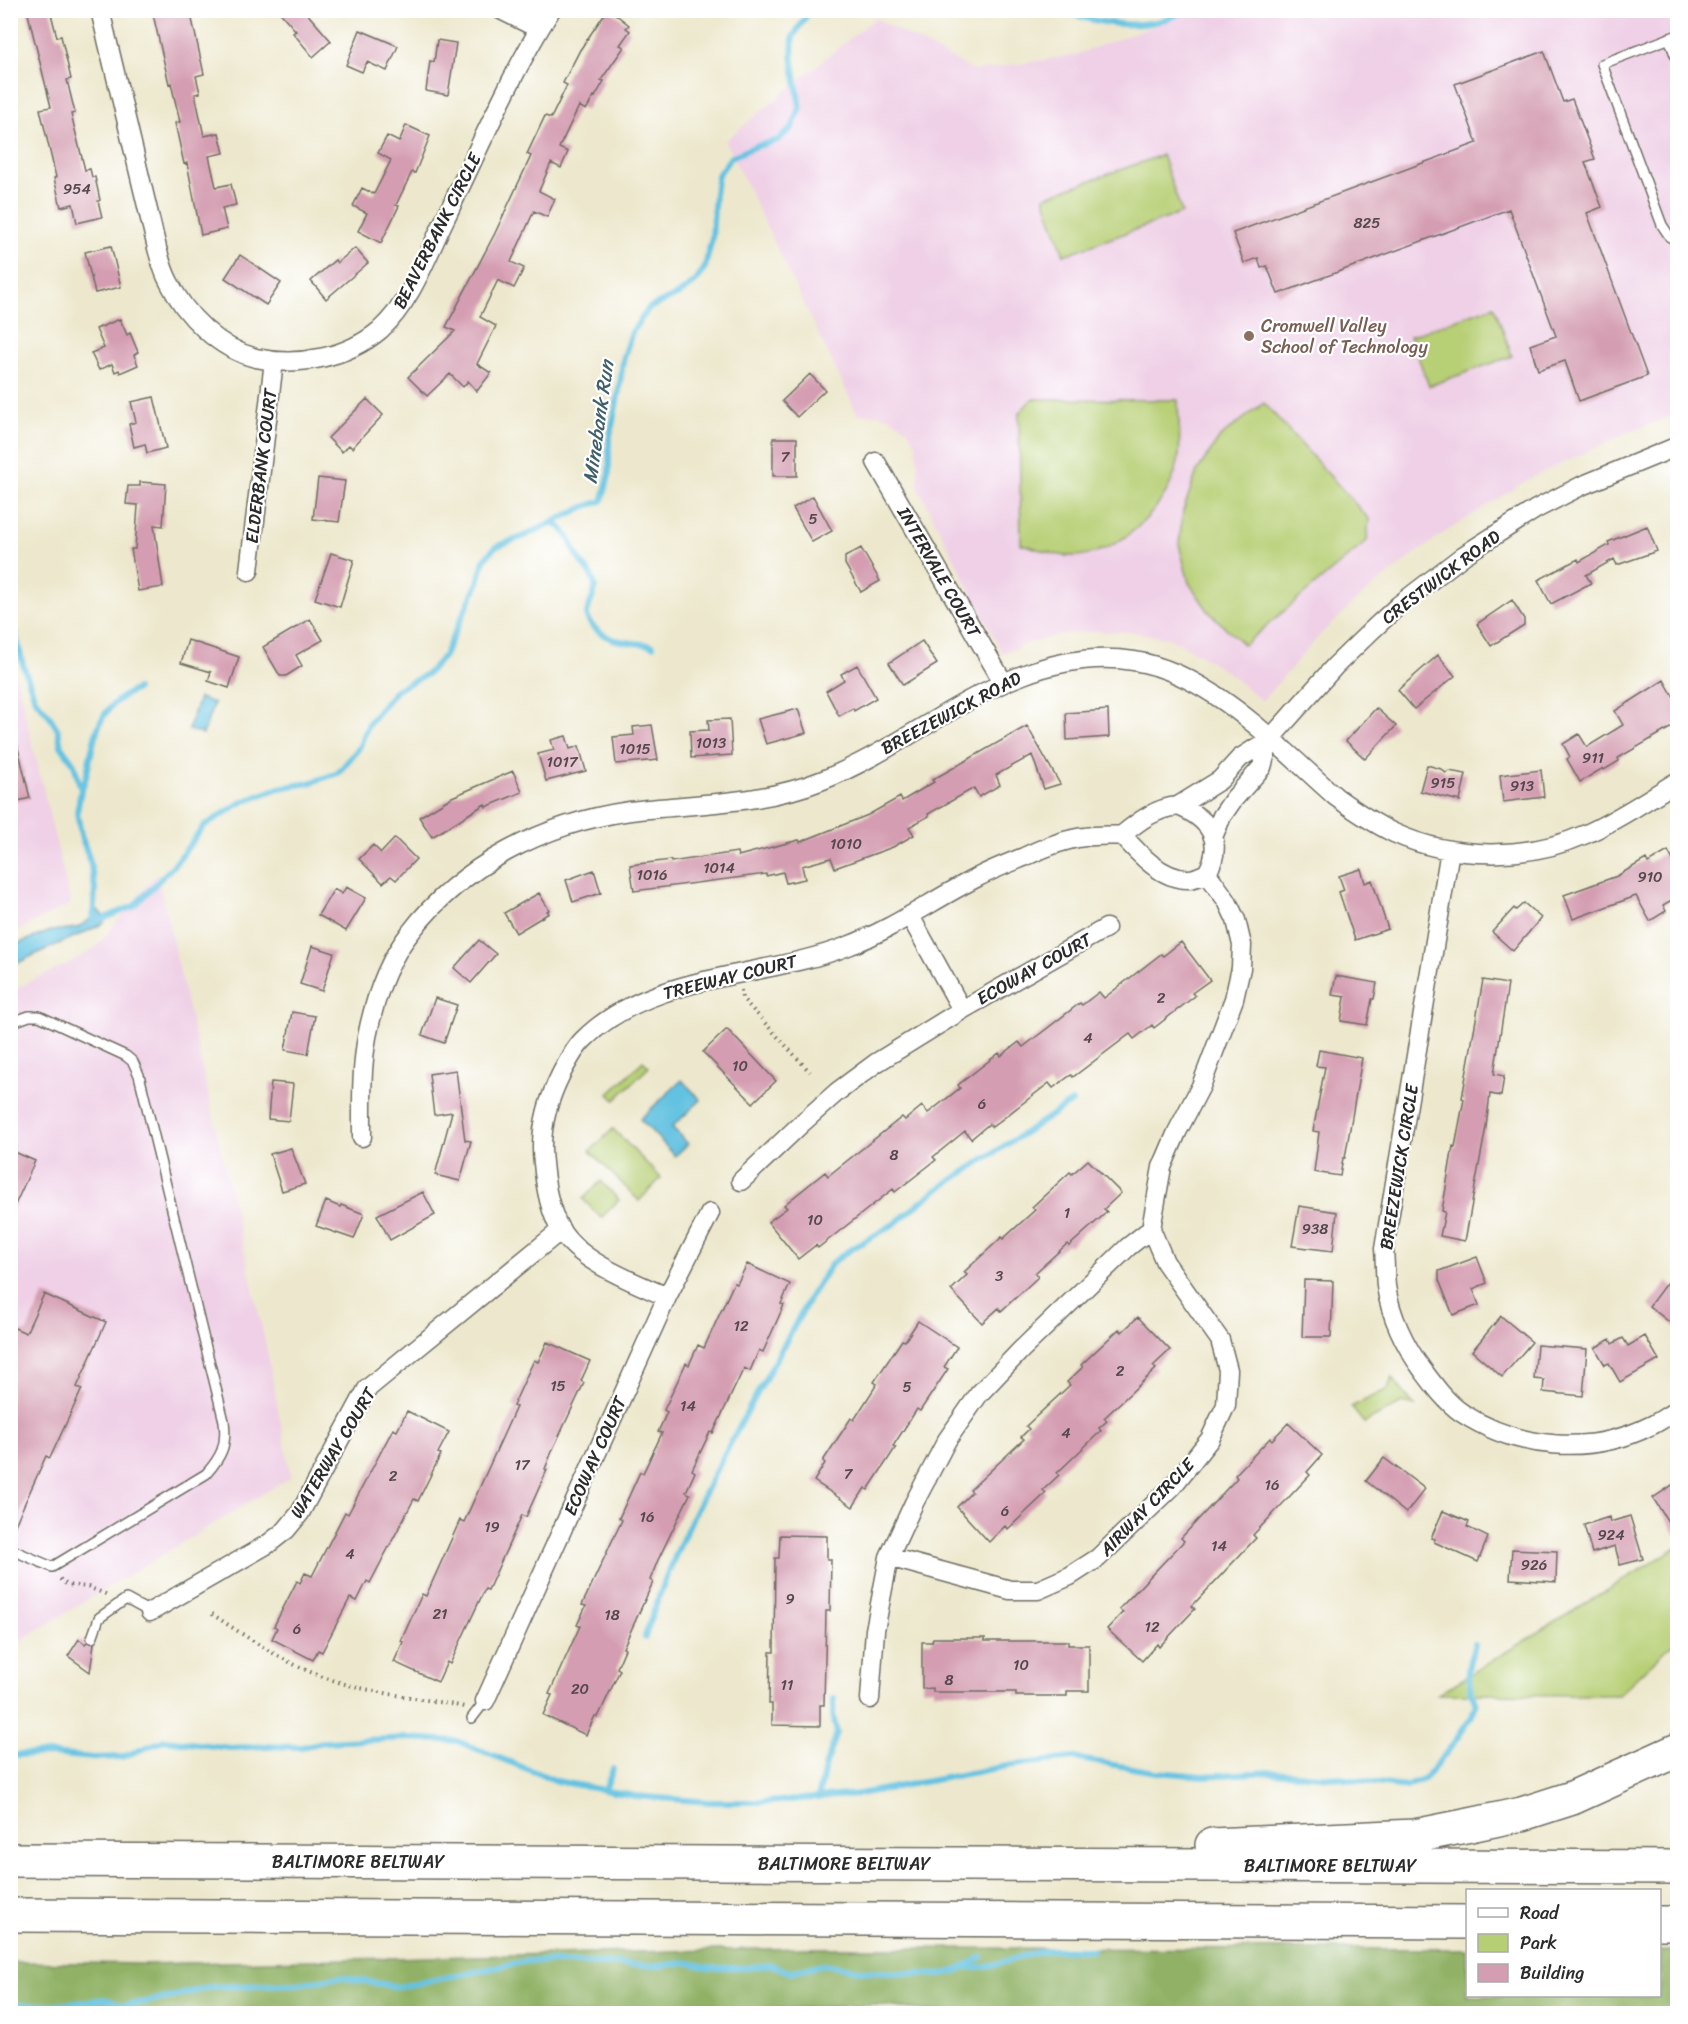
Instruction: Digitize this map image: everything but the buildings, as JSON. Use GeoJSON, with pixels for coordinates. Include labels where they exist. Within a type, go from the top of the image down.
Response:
{"type":"FeatureCollection","features":[{"type":"Feature","properties":{"kind":"highway"},"geometry":{"type":"LineString","coordinates":[[871,1864],[1253,1842],[1415,1836],[1522,1814],[1572,1798],[1677,1750]]}},
{"type":"Feature","properties":{"kind":"highway"},"geometry":{"type":"LineString","coordinates":[[10,1856],[47,1860]]}},
{"type":"Feature","properties":{"kind":"highway","name":"BALTIMORE BELTWAY"},"geometry":{"type":"LineString","coordinates":[[10,1860],[1677,1867]]}},
{"type":"Feature","properties":{"kind":"highway"},"geometry":{"type":"LineString","coordinates":[[10,1915],[1466,1922]]}},
{"type":"Feature","properties":{"kind":"highway"},"geometry":{"type":"LineString","coordinates":[[1661,1923],[1677,1923]]}},
{"type":"Feature","properties":{"kind":"street","name":"BEAVERBANK CIRCLE"},"geometry":{"type":"LineString","coordinates":[[100,10],[157,248],[169,283],[192,316],[214,336],[252,357],[274,362],[306,360],[345,350],[364,341],[392,317],[416,279],[518,68],[551,10]]}},
{"type":"Feature","properties":{"kind":"street"},"geometry":{"type":"LineString","coordinates":[[501,10],[539,29]]}},
{"type":"Feature","properties":{"kind":"street","name":"ELDERBANK COURT"},"geometry":{"type":"LineString","coordinates":[[249,571],[274,362]]}},
{"type":"Feature","properties":{"kind":"street","name":"CRESTWICK ROAD"},"geometry":{"type":"LineString","coordinates":[[1178,806],[1220,780],[1240,758],[1270,739],[1335,666],[1370,632],[1400,605],[1464,555],[1497,532],[1545,505],[1592,482],[1677,446]]}},
{"type":"Feature","properties":{"kind":"street","name":"INTERVALE COURT"},"geometry":{"type":"LineString","coordinates":[[876,462],[1003,682]]}},
{"type":"Feature","properties":{"kind":"street","name":"BREEZEWICK ROAD"},"geometry":{"type":"LineString","coordinates":[[362,1137],[365,1047],[382,983],[409,933],[451,889],[476,870],[502,853],[534,838],[594,818],[631,811],[732,802],[763,797],[819,782],[866,760],[1003,682],[1050,665],[1107,659],[1135,661],[1164,669],[1195,683],[1221,698],[1335,797],[1368,819],[1396,834],[1450,850],[1514,852],[1563,844],[1588,834],[1677,781]]}},
{"type":"Feature","properties":{"kind":"street","name":"CRESTWICK ROAD"},"geometry":{"type":"LineString","coordinates":[[1213,837],[1222,816],[1233,800],[1262,767],[1270,739]]}},
{"type":"Feature","properties":{"kind":"street"},"geometry":{"type":"LineString","coordinates":[[1178,806],[1199,816],[1213,837],[1215,860],[1207,873],[1190,880],[1173,876],[1147,861],[1122,836],[1151,814],[1165,807],[1178,806]]}},
{"type":"Feature","properties":{"kind":"street","name":"TREEWAY COURT"},"geometry":{"type":"LineString","coordinates":[[667,1297],[615,1274],[590,1259],[561,1230],[550,1203],[544,1179],[542,1150],[544,1122],[553,1090],[567,1062],[582,1041],[601,1024],[627,1008],[664,992],[847,947],[885,930],[978,877],[1056,844],[1083,837],[1122,836]]}},
{"type":"Feature","properties":{"kind":"street","name":"BREEZEWICK CIRCLE"},"geometry":{"type":"LineString","coordinates":[[1450,850],[1384,1249],[1386,1287],[1396,1320],[1411,1355],[1434,1386],[1460,1412],[1495,1431],[1535,1443],[1577,1446],[1616,1439],[1649,1427],[1677,1410]]}},
{"type":"Feature","properties":{"kind":"street"},"geometry":{"type":"LineString","coordinates":[[870,1699],[875,1630],[889,1557],[947,1440],[979,1395],[1021,1350],[1128,1247],[1151,1229],[1162,1167],[1177,1132],[1202,1086],[1234,999],[1241,968],[1242,945],[1236,920],[1227,901],[1207,873]]}},
{"type":"Feature","properties":{"kind":"street","name":"ECOWAY COURT"},"geometry":{"type":"LineString","coordinates":[[910,916],[962,1010]]}},
{"type":"Feature","properties":{"kind":"street","name":"ECOWAY COURT"},"geometry":{"type":"LineString","coordinates":[[741,1181],[837,1092],[876,1063],[962,1010],[1106,928]]}},
{"type":"Feature","properties":{"kind":"street","name":"ECOWAY COURT"},"geometry":{"type":"LineString","coordinates":[[478,1710],[667,1297],[710,1213]]}},
{"type":"Feature","properties":{"kind":"street","name":"AIRWAY CIRCLE"},"geometry":{"type":"LineString","coordinates":[[889,1557],[1010,1590],[1038,1590],[1070,1576],[1098,1558],[1172,1487],[1210,1439],[1226,1405],[1228,1370],[1220,1340],[1165,1262],[1151,1229]]}},
{"type":"Feature","properties":{"kind":"street","name":"WATERWAY COURT"},"geometry":{"type":"LineString","coordinates":[[150,1612],[268,1544],[285,1530],[300,1513],[312,1494],[368,1389],[561,1230]]}},
{"type":"Feature","properties":{"kind":"lane"},"geometry":{"type":"LineString","coordinates":[[1677,63],[1673,36],[1602,64],[1662,225],[1670,237],[1677,241]]}},
{"type":"Feature","properties":{"kind":"lane"},"geometry":{"type":"LineString","coordinates":[[10,1023],[39,1016],[126,1056],[133,1062],[139,1075],[224,1420],[226,1436],[222,1450],[206,1474],[52,1568],[10,1549]]}},
{"type":"Feature","properties":{"kind":"lane"},"geometry":{"type":"LineString","coordinates":[[92,1638],[99,1618],[126,1599],[150,1612]]}},
{"type":"Feature","properties":{"kind":"path"},"geometry":{"type":"LineString","coordinates":[[740,989],[742,998],[810,1072]]}},
{"type":"Feature","properties":{"kind":"path"},"geometry":{"type":"LineString","coordinates":[[52,1568],[67,1585],[88,1587],[126,1599]]}},
{"type":"Feature","properties":{"kind":"path"},"geometry":{"type":"LineString","coordinates":[[212,1614],[276,1654],[322,1677],[369,1690],[478,1710]]}},
{"type":"Feature","properties":{"kind":"shaded area","name":"Cromwell Valley School of Technology"},"geometry":{"type":"Polygon","coordinates":[[[1194,11],[1677,11],[1677,414],[1625,434],[1529,479],[1444,533],[1357,600],[1321,634],[1262,701],[1228,673],[1196,652],[1168,638],[1131,632],[1094,631],[1059,635],[1002,653],[918,487],[916,444],[908,430],[892,418],[877,414],[858,415],[725,141],[875,18],[974,71],[1075,55],[1194,11]]]}},
{"type":"Feature","properties":{"kind":"shaded area"},"geometry":{"type":"Polygon","coordinates":[[[10,651],[71,904],[11,934],[10,934],[10,651]]]}},
{"type":"Feature","properties":{"kind":"shaded area"},"geometry":{"type":"Polygon","coordinates":[[[157,873],[266,1345],[291,1477],[11,1646],[11,990],[70,963],[95,948],[157,873]]]}},
{"type":"Feature","properties":{"kind":"green space"},"geometry":{"type":"Polygon","coordinates":[[[1162,155],[1182,213],[1064,255],[1044,197],[1162,155]]]}},
{"type":"Feature","properties":{"kind":"green space"},"geometry":{"type":"Polygon","coordinates":[[[1494,306],[1512,356],[1429,386],[1410,336],[1494,306]]]}},
{"type":"Feature","properties":{"kind":"green space"},"geometry":{"type":"Polygon","coordinates":[[[1032,399],[1178,400],[1180,435],[1175,473],[1167,491],[1155,508],[1124,538],[1106,548],[1088,554],[1069,556],[1021,544],[1019,413],[1032,399]]]}},
{"type":"Feature","properties":{"kind":"green space"},"geometry":{"type":"Polygon","coordinates":[[[1264,403],[1369,519],[1367,541],[1244,645],[1209,612],[1189,583],[1179,544],[1183,511],[1197,471],[1220,437],[1264,403]]]}},
{"type":"Feature","properties":{"kind":"green space"},"geometry":{"type":"Polygon","coordinates":[[[643,1061],[649,1067],[615,1100],[609,1094],[643,1061]]]}},
{"type":"Feature","properties":{"kind":"green space"},"geometry":{"type":"Polygon","coordinates":[[[613,1129],[661,1178],[639,1201],[590,1151],[613,1129]]]}},
{"type":"Feature","properties":{"kind":"green space"},"geometry":{"type":"Polygon","coordinates":[[[601,1181],[619,1200],[601,1218],[583,1199],[601,1181]]]}},
{"type":"Feature","properties":{"kind":"green space"},"geometry":{"type":"Polygon","coordinates":[[[1392,1378],[1415,1406],[1402,1403],[1364,1423],[1351,1407],[1388,1389],[1392,1378]]]}},
{"type":"Feature","properties":{"kind":"green space"},"geometry":{"type":"Polygon","coordinates":[[[1677,1547],[1677,1640],[1618,1695],[1438,1694],[1677,1547]]]}},
{"type":"Feature","properties":{"kind":"green space"},"geometry":{"type":"Polygon","coordinates":[[[803,1948],[1466,1949],[1466,1997],[1661,1997],[1661,1950],[1677,1950],[1677,2013],[953,2014],[877,2005],[766,2010],[755,2014],[11,2013],[11,1962],[147,1964],[803,1948]]]}},
{"type":"Feature","properties":{"kind":"water"},"geometry":{"type":"Polygon","coordinates":[[[199,698],[214,703],[203,734],[188,730],[199,698]]]}},
{"type":"Feature","properties":{"kind":"water"},"geometry":{"type":"Polygon","coordinates":[[[98,910],[105,918],[104,923],[11,967],[11,946],[51,931],[77,928],[98,910]]]}},
{"type":"Feature","properties":{"kind":"water"},"geometry":{"type":"Polygon","coordinates":[[[682,1080],[701,1100],[672,1127],[688,1144],[675,1156],[640,1119],[682,1080]]]}},
{"type":"Feature","properties":{"kind":"waterway","name":"Minebank Run"},"geometry":{"type":"LineString","coordinates":[[100,920],[134,906],[175,864],[204,826],[242,802],[279,788],[309,783],[338,773],[359,748],[369,723],[396,690],[427,674],[444,656],[478,582],[484,560],[495,547],[602,501],[609,476],[609,441],[623,360],[632,332],[649,308],[679,294],[696,281],[705,267],[712,238],[718,175],[731,157],[778,140],[792,128],[800,108],[792,56],[793,37],[810,10]]}},
{"type":"Feature","properties":{"kind":"waterway","name":"Minebank Run"},"geometry":{"type":"LineString","coordinates":[[1065,10],[1098,21],[1124,24],[1159,21],[1187,10]]}},
{"type":"Feature","properties":{"kind":"waterway"},"geometry":{"type":"LineString","coordinates":[[553,522],[568,536],[594,582],[595,591],[587,614],[590,622],[602,634],[612,639],[653,646]]}},
{"type":"Feature","properties":{"kind":"waterway"},"geometry":{"type":"LineString","coordinates":[[10,612],[23,665],[35,699],[58,730],[61,746],[74,764],[81,790],[77,812],[95,889],[93,919]]}},
{"type":"Feature","properties":{"kind":"waterway"},"geometry":{"type":"LineString","coordinates":[[81,790],[98,728],[103,718],[116,702],[137,689]]}},
{"type":"Feature","properties":{"kind":"waterway"},"geometry":{"type":"LineString","coordinates":[[645,1637],[661,1592],[698,1506],[810,1297],[832,1263],[894,1224],[935,1191],[1072,1102]]}},
{"type":"Feature","properties":{"kind":"waterway"},"geometry":{"type":"LineString","coordinates":[[10,1755],[122,1757],[165,1740],[231,1748],[301,1747],[324,1742],[407,1738],[457,1741],[557,1781],[635,1796],[710,1802],[767,1802],[859,1794],[1013,1765],[1073,1758],[1156,1772],[1203,1776],[1272,1772],[1406,1787],[1425,1778],[1448,1751],[1471,1718],[1476,1705],[1470,1688],[1468,1668],[1475,1644]]}},
{"type":"Feature","properties":{"kind":"waterway"},"geometry":{"type":"LineString","coordinates":[[818,1798],[825,1767],[837,1733],[833,1715],[834,1698]]}},
{"type":"Feature","properties":{"kind":"waterway"},"geometry":{"type":"LineString","coordinates":[[605,1790],[613,1769]]}},
{"type":"Feature","properties":{"kind":"waterway"},"geometry":{"type":"LineString","coordinates":[[965,1967],[995,1964],[1044,1951],[1092,1950]]}},
{"type":"Feature","properties":{"kind":"waterway"},"geometry":{"type":"LineString","coordinates":[[10,2005],[62,2005],[105,1999],[123,2006],[211,1987],[297,1984],[340,1977],[399,1987],[528,1961],[661,1966],[686,1962],[709,1968],[771,1965],[789,1972],[824,1964],[864,1971],[941,1975],[959,1970],[981,1957]]}},
{"type":"Feature","properties":{"kind":"place","name":"Cromwell Valley School of Technology"},"geometry":{"type":"Point","coordinates":[1249,336]}}]}
